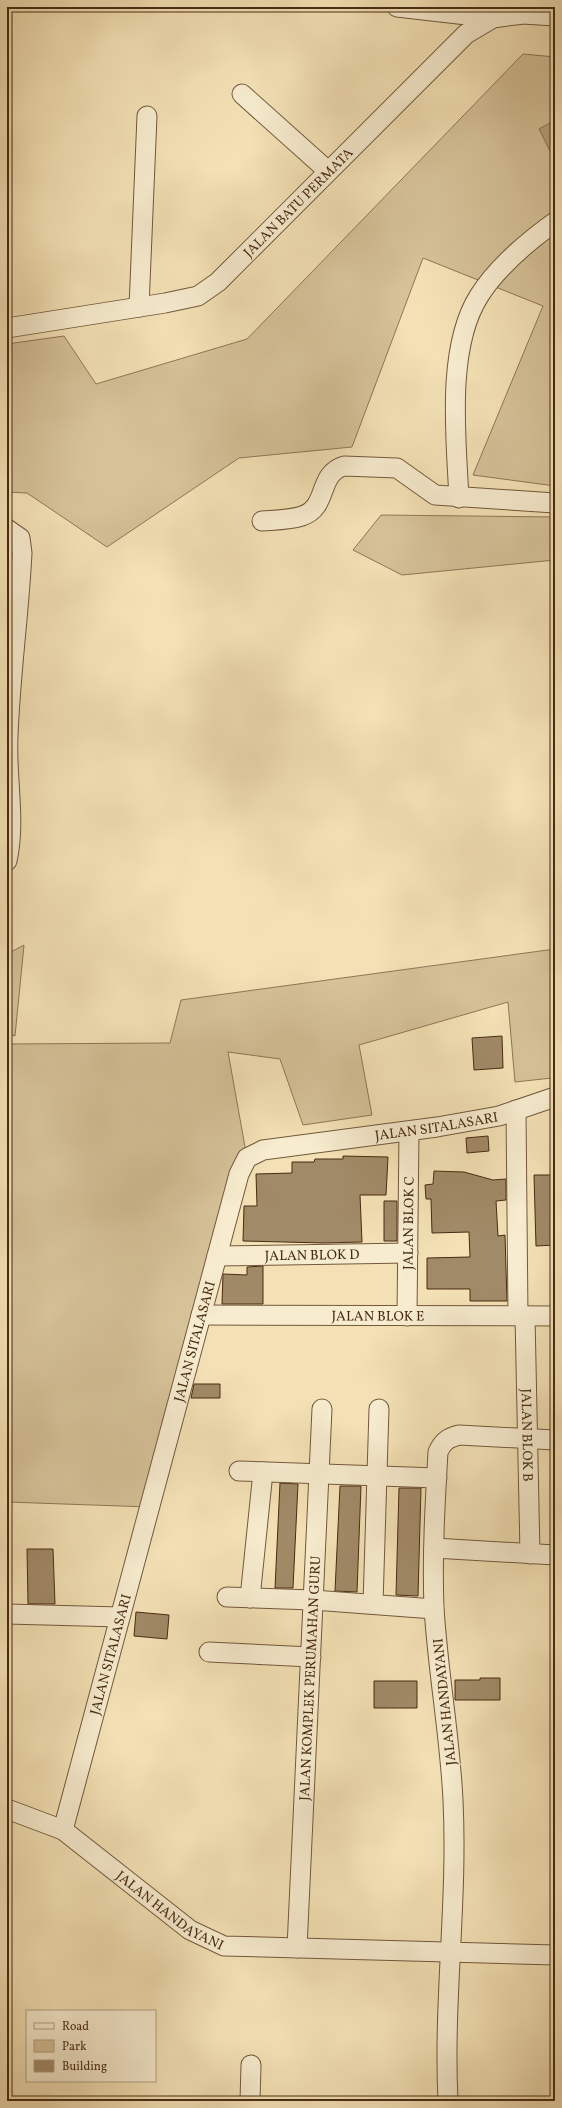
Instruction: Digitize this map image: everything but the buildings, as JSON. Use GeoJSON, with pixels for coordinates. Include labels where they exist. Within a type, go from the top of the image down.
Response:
{"type":"FeatureCollection","features":[{"type":"Feature","properties":{"kind":"street"},"geometry":{"type":"LineString","coordinates":[[397,7],[493,18]]}},
{"type":"Feature","properties":{"kind":"street","name":"JALAN BATU PERMATA"},"geometry":{"type":"LineString","coordinates":[[7,328],[198,296],[218,282],[466,34],[493,18],[523,14],[555,16]]}},
{"type":"Feature","properties":{"kind":"street"},"geometry":{"type":"LineString","coordinates":[[242,94],[328,172]]}},
{"type":"Feature","properties":{"kind":"street"},"geometry":{"type":"LineString","coordinates":[[139,307],[147,116]]}},
{"type":"Feature","properties":{"kind":"street"},"geometry":{"type":"LineString","coordinates":[[459,498],[455,396],[459,357],[468,318],[479,295],[508,260],[533,237],[555,222]]}},
{"type":"Feature","properties":{"kind":"street"},"geometry":{"type":"LineString","coordinates":[[262,521],[303,516],[311,511],[320,500],[330,474],[337,468],[344,466],[397,468],[435,495],[459,498],[555,503]]}},
{"type":"Feature","properties":{"kind":"street"},"geometry":{"type":"LineString","coordinates":[[7,529],[20,538],[22,553],[8,739],[11,815],[10,847],[7,861]]}},
{"type":"Feature","properties":{"kind":"street","name":"JALAN SITALASARI"},"geometry":{"type":"LineString","coordinates":[[63,1830],[238,1174],[247,1158],[263,1150],[409,1131],[499,1116],[555,1097]]}},
{"type":"Feature","properties":{"kind":"street","name":"JALAN BLOK B"},"geometry":{"type":"LineString","coordinates":[[516,1110],[521,1316],[528,1439],[530,1554]]}},
{"type":"Feature","properties":{"kind":"street","name":"JALAN BLOK C"},"geometry":{"type":"LineString","coordinates":[[407,1316],[409,1131]]}},
{"type":"Feature","properties":{"kind":"street","name":"JALAN BLOK D"},"geometry":{"type":"LineString","coordinates":[[217,1256],[408,1253]]}},
{"type":"Feature","properties":{"kind":"street","name":"JALAN BLOK E"},"geometry":{"type":"LineString","coordinates":[[201,1315],[555,1316]]}},
{"type":"Feature","properties":{"kind":"street","name":"JALAN KOMPLEK PERUMAHAN GURU"},"geometry":{"type":"LineString","coordinates":[[297,1948],[322,1409]]}},
{"type":"Feature","properties":{"kind":"street"},"geometry":{"type":"LineString","coordinates":[[373,1604],[379,1409]]}},
{"type":"Feature","properties":{"kind":"street","name":"JALAN HANDAYANI"},"geometry":{"type":"LineString","coordinates":[[450,1952],[454,1842],[453,1799],[434,1609],[434,1548],[438,1452],[442,1443],[448,1438],[459,1434],[528,1439]]}},
{"type":"Feature","properties":{"kind":"street"},"geometry":{"type":"LineString","coordinates":[[528,1439],[555,1440]]}},
{"type":"Feature","properties":{"kind":"street"},"geometry":{"type":"LineString","coordinates":[[239,1470],[437,1478]]}},
{"type":"Feature","properties":{"kind":"street"},"geometry":{"type":"LineString","coordinates":[[250,1598],[263,1472]]}},
{"type":"Feature","properties":{"kind":"street"},"geometry":{"type":"LineString","coordinates":[[434,1548],[555,1556]]}},
{"type":"Feature","properties":{"kind":"street"},"geometry":{"type":"LineString","coordinates":[[227,1597],[312,1600],[434,1609]]}},
{"type":"Feature","properties":{"kind":"street"},"geometry":{"type":"LineString","coordinates":[[7,1614],[120,1617]]}},
{"type":"Feature","properties":{"kind":"street"},"geometry":{"type":"LineString","coordinates":[[209,1652],[311,1657]]}},
{"type":"Feature","properties":{"kind":"street","name":"JALAN HANDAYANI"},"geometry":{"type":"LineString","coordinates":[[7,1809],[63,1830],[190,1930],[224,1946],[555,1955]]}},
{"type":"Feature","properties":{"kind":"street"},"geometry":{"type":"LineString","coordinates":[[448,2101],[446,2048],[450,1952]]}},
{"type":"Feature","properties":{"kind":"street"},"geometry":{"type":"LineString","coordinates":[[250,2101],[251,2065]]}},
{"type":"Feature","properties":{"kind":"green space"},"geometry":{"type":"Polygon","coordinates":[[[523,54],[555,57],[555,486],[473,475],[543,306],[423,258],[352,447],[239,458],[107,547],[27,493],[7,492],[7,344],[64,336],[96,384],[247,339],[523,54]]]}},
{"type":"Feature","properties":{"kind":"green space"},"geometry":{"type":"Polygon","coordinates":[[[381,515],[555,517],[555,560],[402,575],[353,550],[381,515]]]}},
{"type":"Feature","properties":{"kind":"green space"},"geometry":{"type":"Polygon","coordinates":[[[24,945],[15,1036],[7,1033],[7,954],[24,945]]]}},
{"type":"Feature","properties":{"kind":"green space"},"geometry":{"type":"Polygon","coordinates":[[[555,949],[555,1024],[552,1078],[515,1082],[508,1002],[359,1045],[372,1115],[303,1125],[280,1059],[228,1052],[247,1158],[149,1507],[7,1502],[7,1044],[170,1043],[181,1000],[555,949]]]}},
{"type":"Feature","properties":{"kind":"shaded area"},"geometry":{"type":"Polygon","coordinates":[[[555,120],[555,161],[539,129],[555,120]]]}}]}
